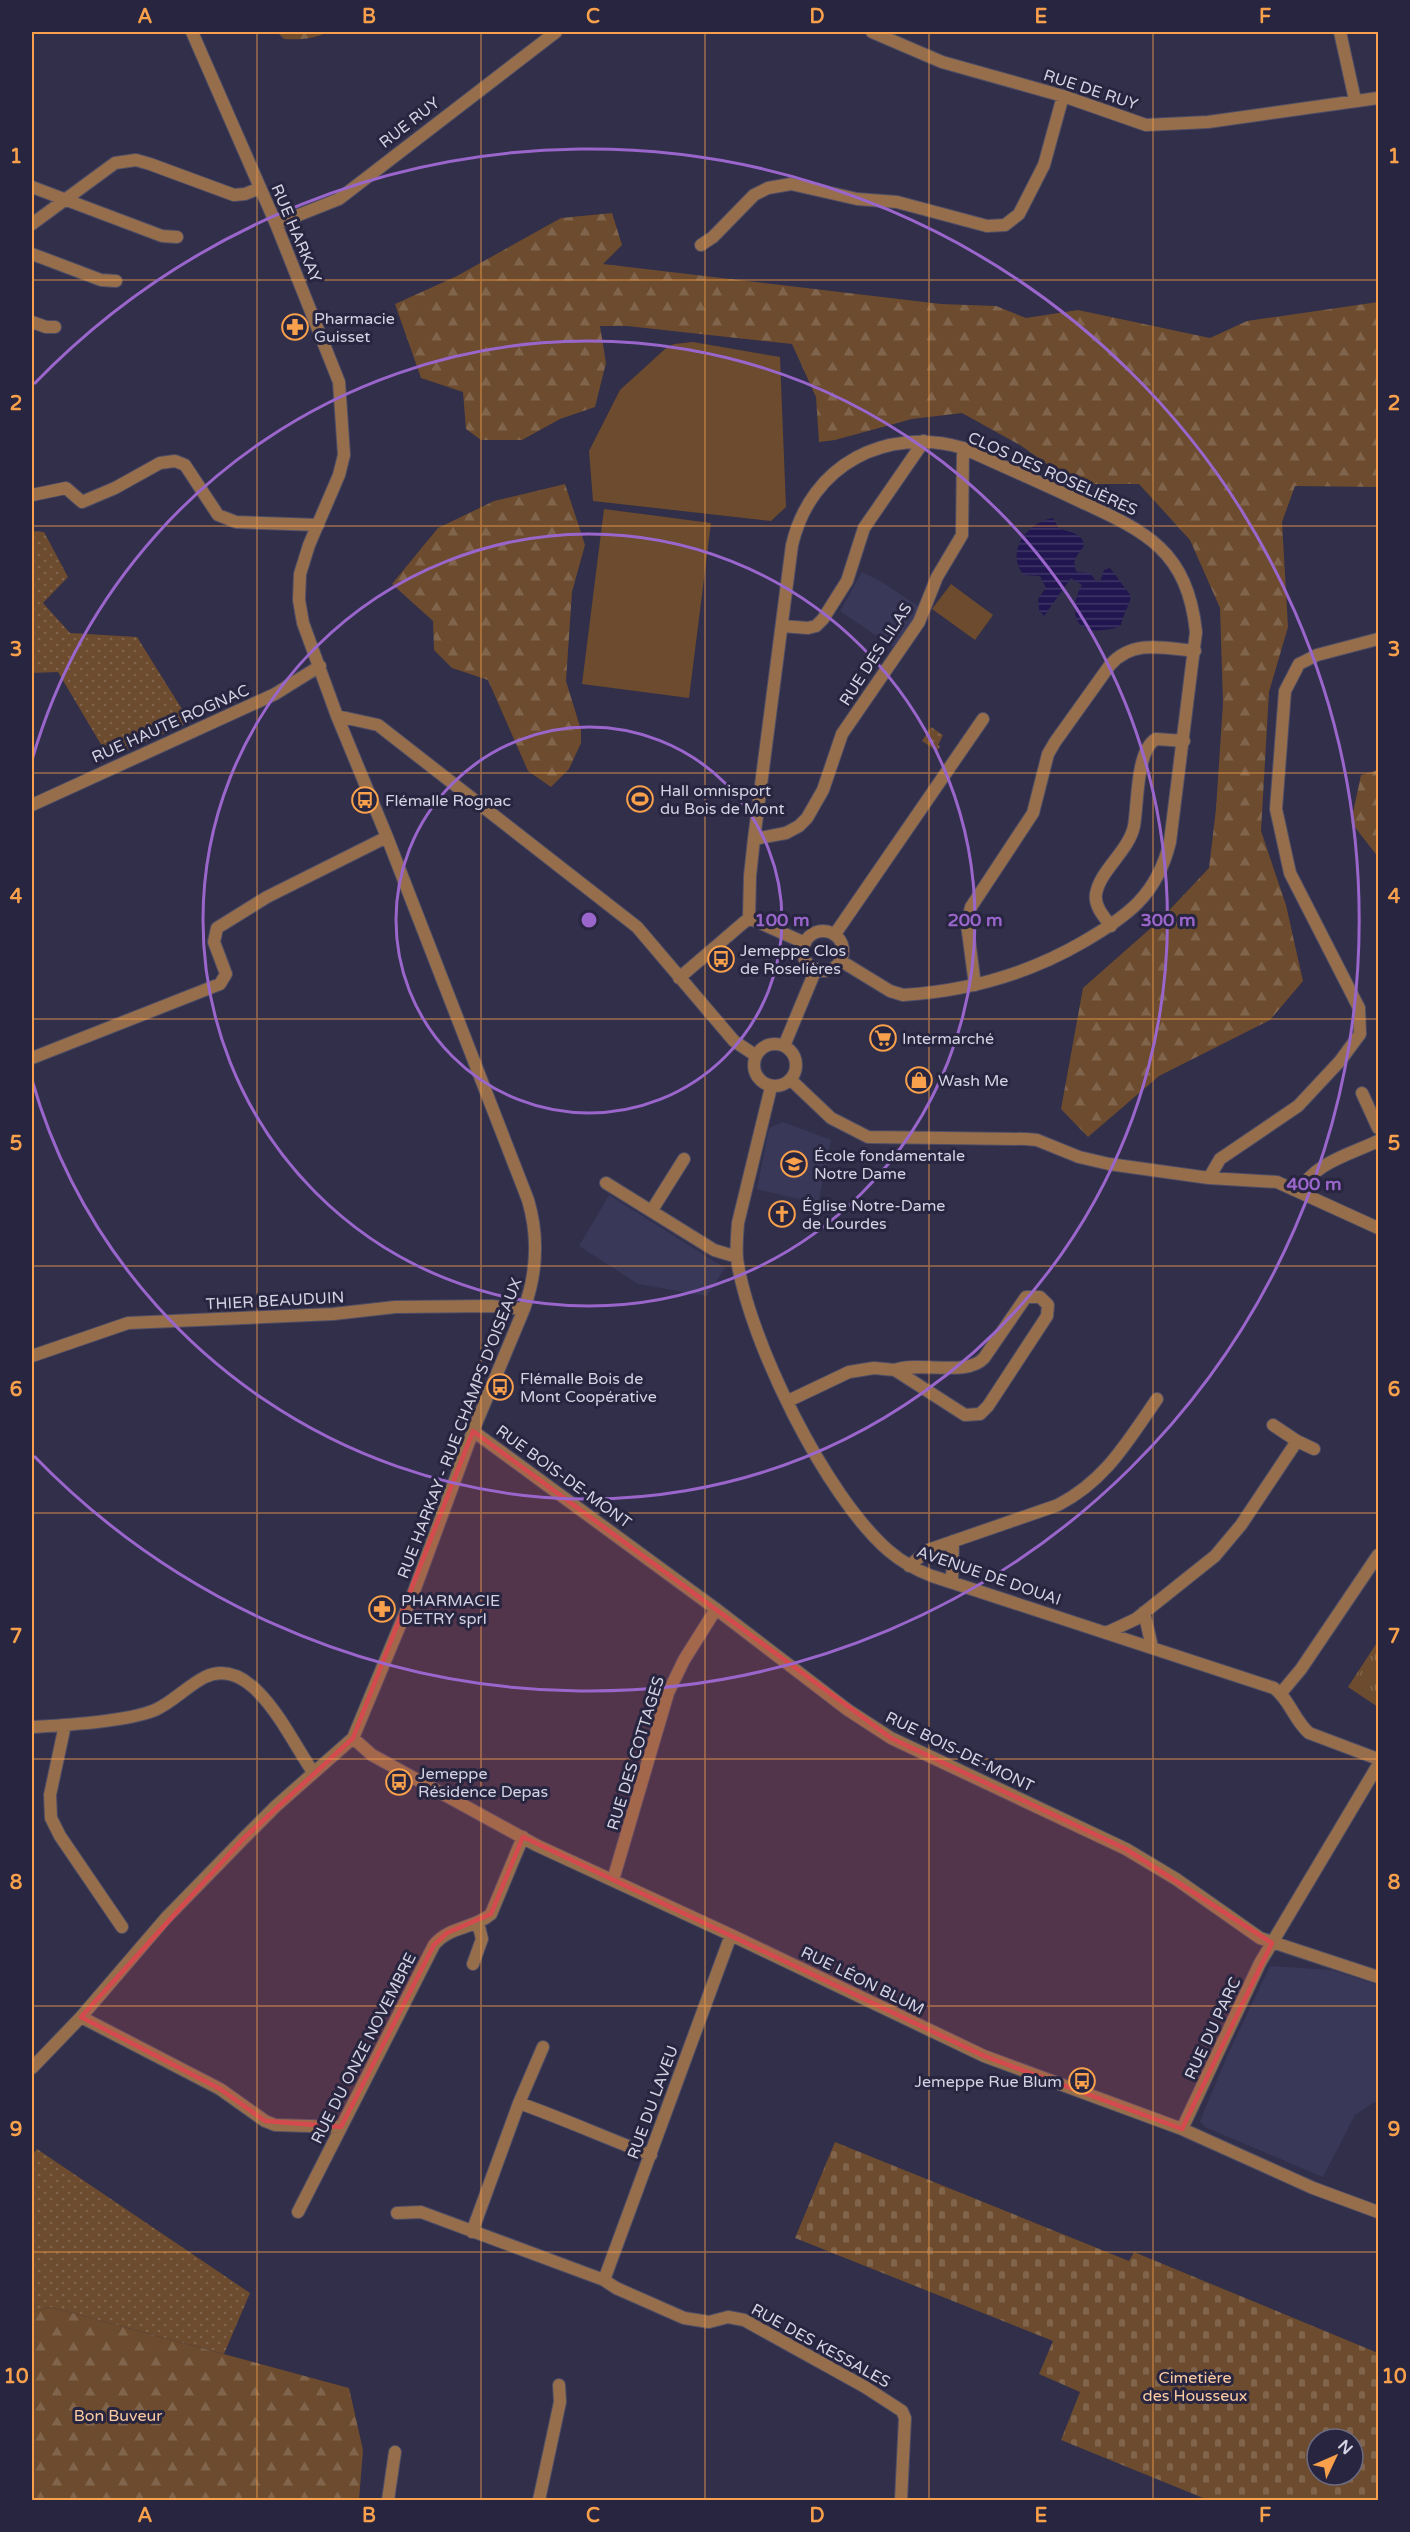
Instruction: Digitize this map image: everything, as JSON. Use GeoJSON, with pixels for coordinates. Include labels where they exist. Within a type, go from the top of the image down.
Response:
{"type":"FeatureCollection","features":[{"type":"Feature","properties":{"kind":"street","name":"RUE HARKAY"},"geometry":{"type":"LineString","coordinates":[[192,32],[276,224],[339,382],[344,455]]}},
{"type":"Feature","properties":{"kind":"street","name":"RUE RUY"},"geometry":{"type":"LineString","coordinates":[[276,224],[339,199],[463,100],[556,32]]}},
{"type":"Feature","properties":{"kind":"street","name":"RUE DE RUY"},"geometry":{"type":"LineString","coordinates":[[872,32],[942,62],[1063,96],[1146,125],[1208,122],[1378,98]]}},
{"type":"Feature","properties":{"kind":"street"},"geometry":{"type":"LineString","coordinates":[[1340,32],[1355,100]]}},
{"type":"Feature","properties":{"kind":"street"},"geometry":{"type":"LineString","coordinates":[[701,244],[713,237],[754,195],[768,188],[791,184],[856,199],[897,202],[987,226],[1005,225],[1019,214],[1044,165],[1063,96]]}},
{"type":"Feature","properties":{"kind":"street"},"geometry":{"type":"LineString","coordinates":[[32,224],[109,167],[130,160],[150,164],[234,195],[260,188]]}},
{"type":"Feature","properties":{"kind":"street"},"geometry":{"type":"LineString","coordinates":[[32,187],[162,236],[177,237]]}},
{"type":"Feature","properties":{"kind":"street"},"geometry":{"type":"LineString","coordinates":[[32,254],[101,280],[116,281]]}},
{"type":"Feature","properties":{"kind":"street"},"geometry":{"type":"LineString","coordinates":[[32,322],[55,327]]}},
{"type":"Feature","properties":{"kind":"street"},"geometry":{"type":"LineString","coordinates":[[782,626],[804,629],[820,623],[847,580],[864,528],[924,441]]}},
{"type":"Feature","properties":{"kind":"street","name":"CLOS DES ROSELIÈRES"},"geometry":{"type":"LineString","coordinates":[[749,918],[754,839],[794,536],[804,513],[819,489],[836,471],[860,455],[896,443],[924,441],[946,443],[963,448],[1121,520],[1152,540],[1171,560],[1189,594],[1194,617],[1195,651],[1170,842],[1165,862],[1154,883],[1129,913],[1111,926],[1047,962],[1011,976],[975,985],[911,995],[897,994],[841,961]]}},
{"type":"Feature","properties":{"kind":"street","name":"RUE DES LILAS"},"geometry":{"type":"LineString","coordinates":[[754,839],[786,833],[799,826],[807,818],[823,790],[842,734],[919,622],[937,577],[962,535],[963,448]]}},
{"type":"Feature","properties":{"kind":"street","name":"RUE HARKAY - RUE CHAMPS D'OISEAUX"},"geometry":{"type":"LineString","coordinates":[[32,2068],[81,2017],[166,1918],[276,1806],[353,1738],[413,1594],[473,1431],[531,1292],[536,1238],[532,1212],[387,837],[337,716],[303,623],[299,587],[304,558],[339,476],[344,455]]}},
{"type":"Feature","properties":{"kind":"street"},"geometry":{"type":"LineString","coordinates":[[32,495],[66,488],[81,502],[115,488],[160,463],[175,461],[185,465],[218,515],[236,522],[318,525]]}},
{"type":"Feature","properties":{"kind":"street"},"geometry":{"type":"LineString","coordinates":[[1209,1178],[1220,1159],[1298,1106],[1340,1061],[1360,1034],[1359,1008],[1290,873],[1276,809],[1285,691],[1299,664],[1317,655],[1378,639]]}},
{"type":"Feature","properties":{"kind":"street"},"geometry":{"type":"LineString","coordinates":[[975,985],[967,924],[971,907],[1033,813],[1048,754],[1058,737],[1110,665],[1120,655],[1132,649],[1147,646],[1195,651]]}},
{"type":"Feature","properties":{"kind":"street","name":"RUE HAUTE ROGNAC"},"geometry":{"type":"LineString","coordinates":[[32,805],[274,694],[320,666]]}},
{"type":"Feature","properties":{"kind":"street"},"geometry":{"type":"LineString","coordinates":[[337,716],[378,725],[637,927],[734,1041],[755,1055]]}},
{"type":"Feature","properties":{"kind":"street"},"geometry":{"type":"LineString","coordinates":[[835,934],[983,719]]}},
{"type":"Feature","properties":{"kind":"street"},"geometry":{"type":"LineString","coordinates":[[1111,926],[1098,906],[1096,894],[1100,883],[1132,834],[1144,752],[1155,739],[1184,741]]}},
{"type":"Feature","properties":{"kind":"street"},"geometry":{"type":"LineString","coordinates":[[32,1058],[220,984],[226,974],[214,942],[217,928],[267,897],[387,837]]}},
{"type":"Feature","properties":{"kind":"street"},"geometry":{"type":"LineString","coordinates":[[679,978],[749,918],[805,943]]}},
{"type":"Feature","properties":{"kind":"street"},"geometry":{"type":"LineString","coordinates":[[818,931],[835,934],[843,949],[841,961],[833,968],[816,969],[811,966],[804,956],[805,943],[812,934],[818,931]]}},
{"type":"Feature","properties":{"kind":"street"},"geometry":{"type":"LineString","coordinates":[[784,1046],[816,969]]}},
{"type":"Feature","properties":{"kind":"street"},"geometry":{"type":"LineString","coordinates":[[773,1044],[784,1046],[792,1052],[796,1061],[796,1071],[791,1080],[782,1086],[771,1087],[759,1081],[753,1069],[755,1055],[763,1047],[773,1044]]}},
{"type":"Feature","properties":{"kind":"street"},"geometry":{"type":"LineString","coordinates":[[791,1080],[831,1118],[868,1137],[1037,1140],[1079,1157],[1109,1164],[1209,1178],[1276,1182],[1378,1228]]}},
{"type":"Feature","properties":{"kind":"street","name":"AVENUE DE DOUAI"},"geometry":{"type":"LineString","coordinates":[[771,1087],[738,1223],[737,1257],[756,1326],[788,1401],[818,1458],[854,1512],[887,1550],[909,1566],[1106,1633],[1264,1683],[1281,1693]]}},
{"type":"Feature","properties":{"kind":"street"},"geometry":{"type":"LineString","coordinates":[[1362,1094],[1378,1128]]}},
{"type":"Feature","properties":{"kind":"street"},"geometry":{"type":"LineString","coordinates":[[1299,1192],[1310,1174],[1378,1141]]}},
{"type":"Feature","properties":{"kind":"street"},"geometry":{"type":"LineString","coordinates":[[652,1210],[684,1159]]}},
{"type":"Feature","properties":{"kind":"street"},"geometry":{"type":"LineString","coordinates":[[606,1183],[714,1250],[737,1257]]}},
{"type":"Feature","properties":{"kind":"street"},"geometry":{"type":"LineString","coordinates":[[788,1401],[849,1372],[874,1368],[895,1370],[909,1366],[975,1365],[984,1358],[1026,1297],[1040,1297],[1048,1305],[1047,1316],[988,1406],[980,1414],[969,1416],[960,1413],[895,1370]]}},
{"type":"Feature","properties":{"kind":"street","name":"THIER BEAUDUIN"},"geometry":{"type":"LineString","coordinates":[[32,1356],[128,1323],[333,1314],[395,1307],[491,1305],[524,1309]]}},
{"type":"Feature","properties":{"kind":"street"},"geometry":{"type":"LineString","coordinates":[[909,1566],[928,1550],[1058,1504],[1084,1489],[1109,1467],[1157,1399]]}},
{"type":"Feature","properties":{"kind":"street"},"geometry":{"type":"LineString","coordinates":[[1274,1425],[1297,1442],[1314,1449]]}},
{"type":"Feature","properties":{"kind":"street","name":"RUE BOIS-DE-MONT"},"geometry":{"type":"LineString","coordinates":[[473,1431],[716,1609],[848,1710],[891,1738],[1126,1850],[1176,1879],[1248,1930],[1272,1943],[1378,1977]]}},
{"type":"Feature","properties":{"kind":"street"},"geometry":{"type":"LineString","coordinates":[[1106,1633],[1129,1623],[1203,1566],[1225,1546],[1297,1442]]}},
{"type":"Feature","properties":{"kind":"street"},"geometry":{"type":"LineString","coordinates":[[952,1582],[953,1541]]}},
{"type":"Feature","properties":{"kind":"street"},"geometry":{"type":"LineString","coordinates":[[1378,1555],[1301,1668],[1281,1693],[1301,1726],[1309,1733],[1317,1738],[1378,1759]]}},
{"type":"Feature","properties":{"kind":"street","name":"RUE DES COTTAGES"},"geometry":{"type":"LineString","coordinates":[[613,1880],[668,1693],[684,1660],[716,1609]]}},
{"type":"Feature","properties":{"kind":"street"},"geometry":{"type":"LineString","coordinates":[[1144,1612],[1152,1647]]}},
{"type":"Feature","properties":{"kind":"street"},"geometry":{"type":"LineString","coordinates":[[32,1727],[65,1725],[152,1711],[205,1677],[227,1673],[242,1678],[257,1689],[313,1772]]}},
{"type":"Feature","properties":{"kind":"street"},"geometry":{"type":"LineString","coordinates":[[65,1725],[50,1795],[51,1818],[60,1836],[122,1927]]}},
{"type":"Feature","properties":{"kind":"street","name":"RUE LÉON BLUM"},"geometry":{"type":"LineString","coordinates":[[353,1738],[372,1755],[523,1838],[984,2056],[1182,2129],[1318,2190],[1378,2212]]}},
{"type":"Feature","properties":{"kind":"street","name":"RUE DU PARC"},"geometry":{"type":"LineString","coordinates":[[1182,2129],[1272,1943],[1378,1766]]}},
{"type":"Feature","properties":{"kind":"street","name":"RUE DU ONZE NOVEMBRE"},"geometry":{"type":"LineString","coordinates":[[297,2212],[434,1945],[447,1933],[478,1923],[491,1914],[523,1838]]}},
{"type":"Feature","properties":{"kind":"street"},"geometry":{"type":"LineString","coordinates":[[473,1964],[482,1939],[478,1923]]}},
{"type":"Feature","properties":{"kind":"street","name":"RUE DU LAVEU"},"geometry":{"type":"LineString","coordinates":[[604,2280],[731,1935]]}},
{"type":"Feature","properties":{"kind":"street"},"geometry":{"type":"LineString","coordinates":[[81,2017],[220,2089],[265,2121],[275,2125],[341,2127]]}},
{"type":"Feature","properties":{"kind":"street"},"geometry":{"type":"LineString","coordinates":[[472,2232],[519,2103],[543,2047]]}},
{"type":"Feature","properties":{"kind":"street"},"geometry":{"type":"LineString","coordinates":[[519,2103],[577,2123],[588,2131],[651,2155]]}},
{"type":"Feature","properties":{"kind":"street","name":"RUE DES KESSALES"},"geometry":{"type":"LineString","coordinates":[[397,2213],[421,2212],[604,2280],[616,2288],[684,2318],[709,2322],[728,2317],[744,2320],[896,2406],[905,2418],[901,2500]]}},
{"type":"Feature","properties":{"kind":"street"},"geometry":{"type":"LineString","coordinates":[[539,2500],[560,2402],[559,2385]]}},
{"type":"Feature","properties":{"kind":"street"},"geometry":{"type":"LineString","coordinates":[[388,2500],[394,2452]]}},
{"type":"Feature","properties":{"kind":"highlighted area"},"geometry":{"type":"Polygon","coordinates":[[[473,1431],[891,1738],[1126,1849],[1272,1943],[1182,2129],[984,2056],[523,1837],[491,1914],[447,1933],[434,1945],[341,2127],[265,2121],[220,2089],[81,2017],[244,1838],[353,1738],[473,1431]]]}},
{"type":"Feature","properties":{"kind":"shaded area"},"geometry":{"type":"Polygon","coordinates":[[[1053,518],[1059,529],[1075,534],[1083,542],[1084,546],[1077,555],[1074,565],[1077,572],[1090,573],[1095,580],[1100,582],[1104,570],[1110,568],[1131,596],[1121,625],[1110,629],[1093,630],[1079,623],[1076,617],[1075,602],[1082,585],[1071,578],[1044,616],[1039,610],[1038,599],[1046,588],[1040,576],[1024,575],[1018,566],[1018,548],[1022,539],[1035,525],[1053,518]]]}},
{"type":"Feature","properties":{"kind":"shaded area"},"geometry":{"type":"Polygon","coordinates":[[[862,572],[882,582],[921,608],[896,649],[840,611],[862,572]]]}},
{"type":"Feature","properties":{"kind":"shaded area","name":"École fondamentale Notre Dame"},"geometry":{"type":"Polygon","coordinates":[[[783,1122],[831,1140],[818,1204],[757,1189],[769,1128],[783,1122]]]}},
{"type":"Feature","properties":{"kind":"shaded area"},"geometry":{"type":"Polygon","coordinates":[[[609,1195],[725,1268],[707,1296],[638,1284],[579,1246],[609,1195]]]}},
{"type":"Feature","properties":{"kind":"shaded area"},"geometry":{"type":"Polygon","coordinates":[[[1270,1966],[1331,1970],[1378,1985],[1378,2104],[1374,2102],[1355,2115],[1323,2177],[1205,2127],[1200,2121],[1228,2054],[1270,1966]]]}},
{"type":"Feature","properties":{"kind":"green space"},"geometry":{"type":"Polygon","coordinates":[[[277,32],[327,32],[312,38],[284,39],[277,32]]]}},
{"type":"Feature","properties":{"kind":"green space"},"geometry":{"type":"Polygon","coordinates":[[[612,213],[622,245],[603,264],[941,304],[996,306],[1026,318],[1078,310],[1210,338],[1247,321],[1378,302],[1378,487],[1295,486],[1282,522],[1288,627],[1269,692],[1261,831],[1286,905],[1303,981],[1270,1020],[1159,1076],[1088,1137],[1061,1109],[1083,988],[1160,920],[1209,868],[1216,809],[1223,703],[1220,608],[1190,540],[1139,484],[1075,484],[1020,445],[962,413],[912,419],[835,440],[819,442],[816,397],[792,344],[627,326],[600,326],[606,363],[595,407],[560,419],[522,440],[481,440],[466,429],[463,392],[421,378],[395,304],[457,276],[561,218],[612,213]]]}},
{"type":"Feature","properties":{"kind":"green space"},"geometry":{"type":"Polygon","coordinates":[[[693,342],[780,357],[786,507],[771,521],[593,501],[589,451],[620,390],[665,349],[674,344],[693,342]]]}},
{"type":"Feature","properties":{"kind":"green space"},"geometry":{"type":"Polygon","coordinates":[[[565,484],[585,545],[572,592],[566,681],[581,730],[581,743],[569,769],[551,787],[528,771],[488,680],[452,668],[434,650],[433,621],[392,584],[438,528],[494,501],[565,484]]]}},
{"type":"Feature","properties":{"kind":"green space"},"geometry":{"type":"Polygon","coordinates":[[[604,509],[711,523],[689,698],[582,684],[604,509]]]}},
{"type":"Feature","properties":{"kind":"green space"},"geometry":{"type":"Polygon","coordinates":[[[32,531],[44,532],[68,577],[43,603],[70,633],[137,637],[190,722],[109,758],[58,672],[32,673],[32,531]]]}},
{"type":"Feature","properties":{"kind":"green space"},"geometry":{"type":"Polygon","coordinates":[[[951,584],[993,615],[975,640],[932,609],[951,584]]]}},
{"type":"Feature","properties":{"kind":"green space"},"geometry":{"type":"Polygon","coordinates":[[[931,727],[943,735],[937,751],[922,741],[931,727]]]}},
{"type":"Feature","properties":{"kind":"green space"},"geometry":{"type":"Polygon","coordinates":[[[1378,770],[1378,857],[1351,822],[1361,775],[1378,770]]]}},
{"type":"Feature","properties":{"kind":"green space"},"geometry":{"type":"Polygon","coordinates":[[[1378,1641],[1378,1707],[1348,1687],[1378,1641]]]}},
{"type":"Feature","properties":{"kind":"green space","name":"Cimetière des Housseux"},"geometry":{"type":"Polygon","coordinates":[[[835,2142],[1129,2261],[1134,2252],[1378,2353],[1378,2500],[1208,2500],[1061,2440],[1080,2392],[1039,2374],[1053,2341],[795,2238],[835,2142]]]}},
{"type":"Feature","properties":{"kind":"green space"},"geometry":{"type":"Polygon","coordinates":[[[37,2149],[250,2293],[224,2354],[50,2307],[32,2312],[32,2155],[37,2149]]]}},
{"type":"Feature","properties":{"kind":"green space","name":"Bon Buveur"},"geometry":{"type":"Polygon","coordinates":[[[50,2307],[349,2388],[363,2450],[359,2500],[32,2500],[32,2312],[50,2307]]]}},
{"type":"Feature","properties":{"kind":"place","name":"Pharmacie Guisset"},"geometry":{"type":"Point","coordinates":[295,327]}},
{"type":"Feature","properties":{"kind":"place","name":"Hall omnisport du Bois de Mont"},"geometry":{"type":"Point","coordinates":[640,799]}},
{"type":"Feature","properties":{"kind":"place","name":"Flémalle Rognac"},"geometry":{"type":"Point","coordinates":[365,800]}},
{"type":"Feature","properties":{"kind":"place","name":"Jemeppe Clos de Roselières"},"geometry":{"type":"Point","coordinates":[721,959]}},
{"type":"Feature","properties":{"kind":"place","name":"Intermarché"},"geometry":{"type":"Point","coordinates":[883,1038]}},
{"type":"Feature","properties":{"kind":"place","name":"Wash Me"},"geometry":{"type":"Point","coordinates":[919,1080]}},
{"type":"Feature","properties":{"kind":"place","name":"École fondamentale Notre Dame"},"geometry":{"type":"Point","coordinates":[794,1164]}},
{"type":"Feature","properties":{"kind":"place","name":"Église Notre-Dame de Lourdes"},"geometry":{"type":"Point","coordinates":[782,1214]}},
{"type":"Feature","properties":{"kind":"place","name":"Flémalle Bois de Mont Coopérative"},"geometry":{"type":"Point","coordinates":[500,1387]}},
{"type":"Feature","properties":{"kind":"place","name":"PHARMACIE DETRY sprl"},"geometry":{"type":"Point","coordinates":[382,1609]}},
{"type":"Feature","properties":{"kind":"place","name":"Jemeppe Résidence Depas"},"geometry":{"type":"Point","coordinates":[399,1782]}},
{"type":"Feature","properties":{"kind":"place","name":"Jemeppe Rue Blum"},"geometry":{"type":"Point","coordinates":[1082,2081]}}]}
